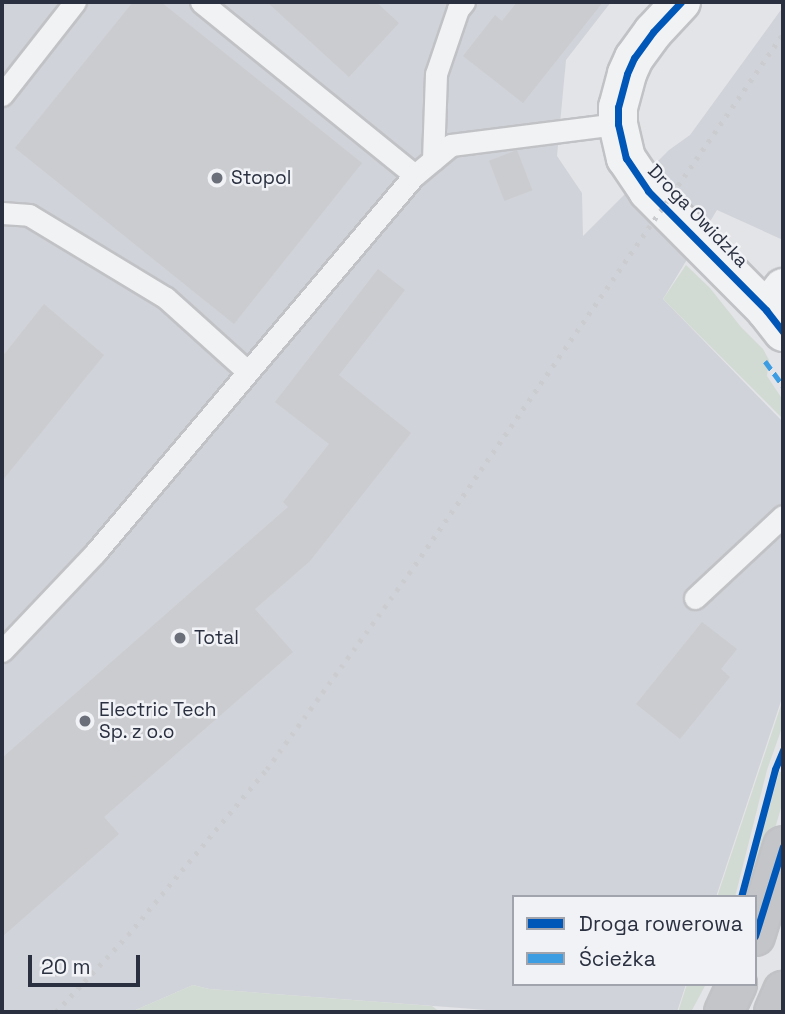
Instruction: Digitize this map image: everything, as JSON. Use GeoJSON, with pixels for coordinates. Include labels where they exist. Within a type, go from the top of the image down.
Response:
{"type":"FeatureCollection","features":[{"type":"Feature","properties":{"kind":"main road"},"geometry":{"type":"LineString","coordinates":[[757,930],[783,846]]}},
{"type":"Feature","properties":{"kind":"main road"},"geometry":{"type":"LineString","coordinates":[[724,1012],[736,986]]}},
{"type":"Feature","properties":{"kind":"main road"},"geometry":{"type":"LineString","coordinates":[[774,1012],[783,991]]}},
{"type":"Feature","properties":{"kind":"street","name":"Droga Owidzka"},"geometry":{"type":"LineString","coordinates":[[681,2],[634,58],[622,89],[618,124],[626,158],[636,176],[778,310]]}},
{"type":"Feature","properties":{"kind":"lane"},"geometry":{"type":"LineString","coordinates":[[2,96],[75,2]]}},
{"type":"Feature","properties":{"kind":"lane"},"geometry":{"type":"LineString","coordinates":[[201,2],[415,175]]}},
{"type":"Feature","properties":{"kind":"lane"},"geometry":{"type":"LineString","coordinates":[[433,160],[436,74],[458,9],[464,2]]}},
{"type":"Feature","properties":{"kind":"lane"},"geometry":{"type":"LineString","coordinates":[[2,651],[95,553],[415,175],[451,145],[618,124]]}},
{"type":"Feature","properties":{"kind":"lane"},"geometry":{"type":"LineString","coordinates":[[2,213],[29,215],[166,298],[247,372]]}},
{"type":"Feature","properties":{"kind":"lane"},"geometry":{"type":"LineString","coordinates":[[695,597],[783,516]]}},
{"type":"Feature","properties":{"kind":"shaded area"},"geometry":{"type":"Polygon","coordinates":[[[2,2],[611,2],[566,60],[557,156],[582,193],[583,236],[669,150],[690,135],[783,7],[783,240],[717,210],[663,299],[783,422],[783,695],[717,895],[512,895],[512,986],[685,986],[677,1012],[514,1012],[209,989],[193,985],[131,1012],[2,1012],[2,2]]]}},
{"type":"Feature","properties":{"kind":"shaded area"},"geometry":{"type":"Polygon","coordinates":[[[686,265],[710,288],[741,327],[763,349],[769,360],[767,376],[783,400],[783,419],[663,299],[686,265]]]}},
{"type":"Feature","properties":{"kind":"shaded area"},"geometry":{"type":"Polygon","coordinates":[[[783,699],[783,725],[767,770],[736,895],[718,895],[783,699]]]}},
{"type":"Feature","properties":{"kind":"shaded area"},"geometry":{"type":"Polygon","coordinates":[[[779,771],[783,774],[783,801],[756,895],[746,895],[779,771]]]}},
{"type":"Feature","properties":{"kind":"shaded area"},"geometry":{"type":"Polygon","coordinates":[[[193,985],[209,989],[432,1006],[440,1012],[131,1012],[193,985]]]}},
{"type":"Feature","properties":{"kind":"shaded area"},"geometry":{"type":"Polygon","coordinates":[[[686,986],[705,986],[691,1012],[678,1012],[686,986]]]}},
{"type":"Feature","properties":{"kind":"building"},"geometry":{"type":"Polygon","coordinates":[[[133,2],[161,2],[362,163],[234,324],[15,148],[133,2]]]}},
{"type":"Feature","properties":{"kind":"building"},"geometry":{"type":"Polygon","coordinates":[[[267,2],[376,2],[399,23],[349,77],[267,2]]]}},
{"type":"Feature","properties":{"kind":"building"},"geometry":{"type":"Polygon","coordinates":[[[517,2],[603,2],[523,103],[463,56],[495,15],[502,21],[517,2]]]}},
{"type":"Feature","properties":{"kind":"building"},"geometry":{"type":"Polygon","coordinates":[[[517,150],[532,190],[504,201],[489,161],[517,150]]]}},
{"type":"Feature","properties":{"kind":"building"},"geometry":{"type":"Polygon","coordinates":[[[378,269],[405,290],[339,375],[411,433],[310,561],[255,609],[293,652],[104,817],[119,834],[2,937],[2,758],[288,507],[283,502],[329,444],[275,402],[378,269]]]}},
{"type":"Feature","properties":{"kind":"building"},"geometry":{"type":"Polygon","coordinates":[[[44,304],[104,355],[2,481],[2,357],[44,304]]]}},
{"type":"Feature","properties":{"kind":"building"},"geometry":{"type":"Polygon","coordinates":[[[702,622],[737,649],[721,669],[730,677],[680,739],[636,704],[702,622]]]}},
{"type":"Feature","properties":{"kind":"railway"},"geometry":{"type":"LineString","coordinates":[[56,1012],[128,935],[267,769],[415,565],[783,34]]}},
{"type":"Feature","properties":{"kind":"marked path"},"geometry":{"type":"LineString","coordinates":[[765,361],[783,386]]}},
{"type":"Feature","properties":{"kind":"cycle path"},"geometry":{"type":"LineString","coordinates":[[681,2],[653,32],[634,58],[627,74],[618,107],[618,124],[626,158],[648,191],[766,310],[783,332]]}},
{"type":"Feature","properties":{"kind":"cycle path"},"geometry":{"type":"LineString","coordinates":[[742,895],[775,769],[783,750]]}},
{"type":"Feature","properties":{"kind":"cycle path"},"geometry":{"type":"LineString","coordinates":[[757,930],[783,846]]}},
{"type":"Feature","properties":{"kind":"place","name":"Stopol"},"geometry":{"type":"Point","coordinates":[217,178]}},
{"type":"Feature","properties":{"kind":"place","name":"Total"},"geometry":{"type":"Point","coordinates":[180,638]}},
{"type":"Feature","properties":{"kind":"place","name":"Electric Tech Sp. z o.o"},"geometry":{"type":"Point","coordinates":[85,721]}}]}
